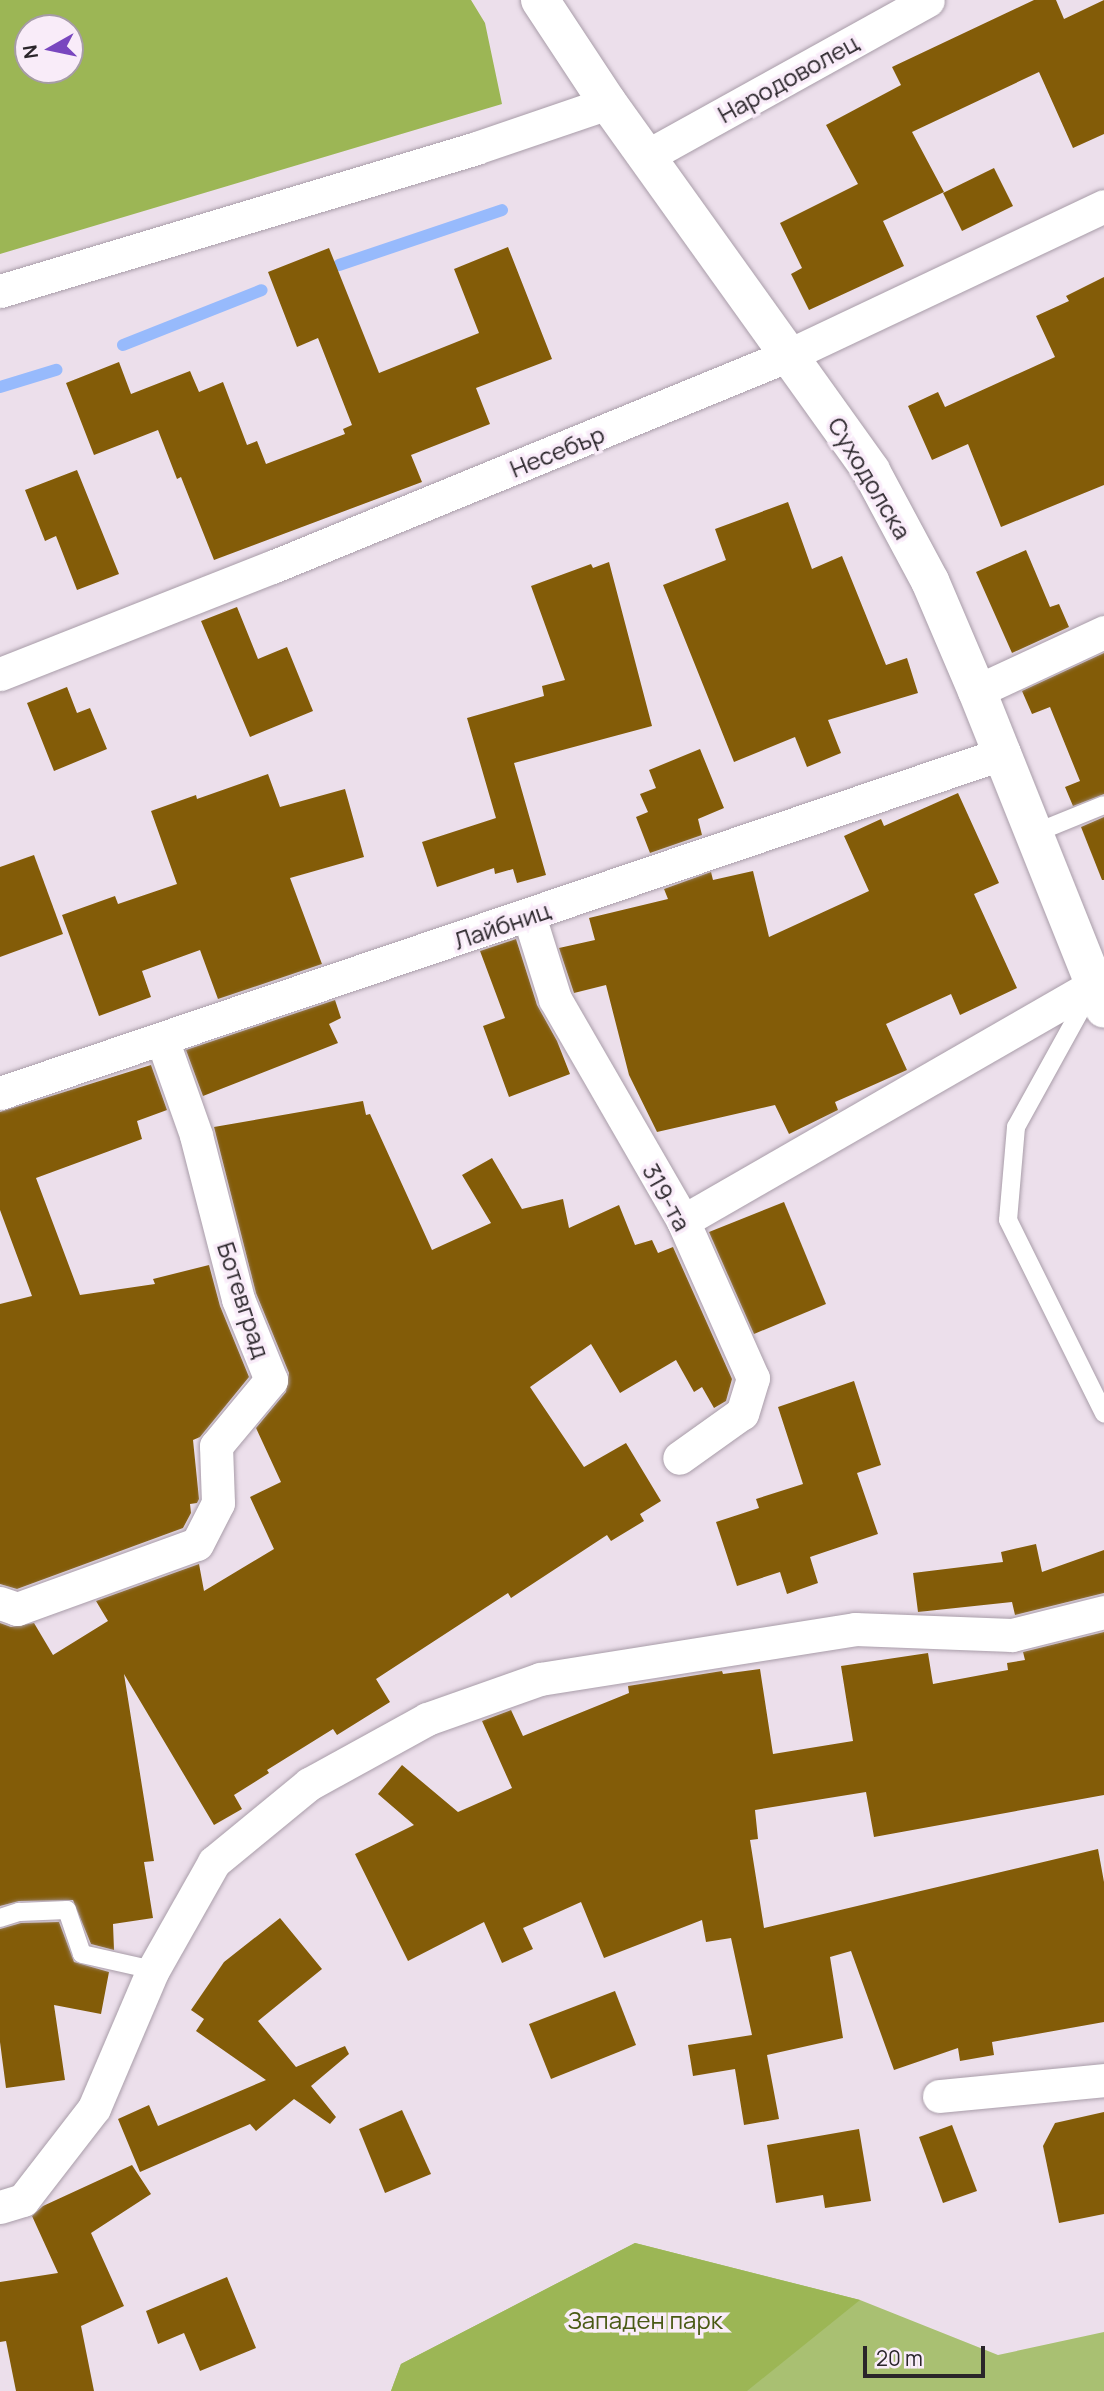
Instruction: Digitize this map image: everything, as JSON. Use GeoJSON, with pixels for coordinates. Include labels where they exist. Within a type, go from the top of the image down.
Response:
{"type":"FeatureCollection","features":[{"type":"Feature","properties":{"kind":"street","name":"Суходолска"},"geometry":{"type":"LineString","coordinates":[[540,0],[608,103],[871,471],[930,581],[1004,753],[1099,997]]}},
{"type":"Feature","properties":{"kind":"street","name":"Народоволец"},"geometry":{"type":"LineString","coordinates":[[647,156],[928,0]]}},
{"type":"Feature","properties":{"kind":"street"},"geometry":{"type":"LineString","coordinates":[[0,291],[476,148],[608,103]]}},
{"type":"Feature","properties":{"kind":"street","name":"Несебър"},"geometry":{"type":"LineString","coordinates":[[0,674],[272,568],[789,355],[1104,206]]}},
{"type":"Feature","properties":{"kind":"street"},"geometry":{"type":"LineString","coordinates":[[977,691],[1104,632]]}},
{"type":"Feature","properties":{"kind":"street","name":"Лайбниц"},"geometry":{"type":"LineString","coordinates":[[0,1093],[1004,753]]}},
{"type":"Feature","properties":{"kind":"street","name":"319-та"},"geometry":{"type":"LineString","coordinates":[[529,916],[555,999],[682,1221],[753,1378],[742,1413],[679,1458]]}},
{"type":"Feature","properties":{"kind":"street"},"geometry":{"type":"LineString","coordinates":[[682,1221],[1099,997]]}},
{"type":"Feature","properties":{"kind":"street","name":"Ботевград"},"geometry":{"type":"LineString","coordinates":[[0,1603],[17,1609],[197,1544],[218,1503],[216,1446],[271,1380],[238,1299],[196,1135],[162,1040]]}},
{"type":"Feature","properties":{"kind":"street"},"geometry":{"type":"LineString","coordinates":[[0,2207],[23,2200],[94,2108],[153,1970],[214,1862],[309,1784],[427,1719],[540,1679],[677,1657],[855,1629],[1012,1635],[1104,1612]]}},
{"type":"Feature","properties":{"kind":"street"},"geometry":{"type":"LineString","coordinates":[[939,2096],[1104,2080]]}},
{"type":"Feature","properties":{"kind":"lane"},"geometry":{"type":"LineString","coordinates":[[1035,833],[1104,805]]}},
{"type":"Feature","properties":{"kind":"lane"},"geometry":{"type":"LineString","coordinates":[[1099,997],[1016,1127],[1008,1220],[1104,1413]]}},
{"type":"Feature","properties":{"kind":"lane"},"geometry":{"type":"LineString","coordinates":[[0,1918],[19,1912],[67,1910],[82,1954],[153,1970]]}},
{"type":"Feature","properties":{"kind":"green space"},"geometry":{"type":"Polygon","coordinates":[[[0,0],[471,0],[485,23],[502,104],[0,254],[0,0]]]}},
{"type":"Feature","properties":{"kind":"green space","name":"Западен парк"},"geometry":{"type":"Polygon","coordinates":[[[635,2243],[860,2300],[998,2355],[1104,2332],[1104,2391],[391,2391],[401,2364],[635,2243]]]}},
{"type":"Feature","properties":{"kind":"green space","name":"Западен парк"},"geometry":{"type":"Polygon","coordinates":[[[635,2243],[860,2300],[747,2391],[391,2391],[401,2364],[635,2243]]]}},
{"type":"Feature","properties":{"kind":"building"},"geometry":{"type":"Polygon","coordinates":[[[1034,0],[1056,0],[1064,19],[1104,0],[1104,134],[1073,148],[1039,72],[912,132],[944,192],[883,221],[904,266],[809,310],[791,274],[802,268],[780,223],[858,184],[826,125],[901,85],[892,67],[1034,0]]]}},
{"type":"Feature","properties":{"kind":"building"},"geometry":{"type":"Polygon","coordinates":[[[994,168],[1013,206],[962,231],[943,193],[994,168]]]}},
{"type":"Feature","properties":{"kind":"building"},"geometry":{"type":"Polygon","coordinates":[[[508,247],[552,359],[476,388],[490,424],[411,455],[422,482],[214,560],[181,477],[177,479],[158,430],[94,455],[66,383],[119,362],[131,394],[190,371],[199,392],[223,382],[247,445],[257,441],[266,464],[345,434],[343,429],[352,425],[318,338],[297,347],[268,272],[329,248],[379,373],[479,333],[454,269],[508,247]]]}},
{"type":"Feature","properties":{"kind":"building"},"geometry":{"type":"Polygon","coordinates":[[[1104,277],[1104,485],[1001,527],[968,444],[932,460],[908,406],[938,392],[945,407],[1055,357],[1036,316],[1069,301],[1066,296],[1104,277]]]}},
{"type":"Feature","properties":{"kind":"building"},"geometry":{"type":"Polygon","coordinates":[[[77,470],[119,574],[77,590],[56,536],[45,541],[25,490],[77,470]]]}},
{"type":"Feature","properties":{"kind":"building"},"geometry":{"type":"Polygon","coordinates":[[[788,502],[812,569],[842,556],[886,665],[907,658],[918,693],[828,720],[841,753],[807,767],[795,737],[734,762],[663,585],[726,560],[715,529],[788,502]]]}},
{"type":"Feature","properties":{"kind":"building"},"geometry":{"type":"Polygon","coordinates":[[[1026,550],[1050,607],[1059,604],[1069,627],[1012,653],[976,572],[1026,550]]]}},
{"type":"Feature","properties":{"kind":"building"},"geometry":{"type":"Polygon","coordinates":[[[609,562],[652,726],[514,763],[546,875],[517,883],[513,869],[495,874],[494,868],[437,887],[422,842],[496,818],[467,718],[544,696],[542,686],[565,680],[531,586],[591,564],[593,568],[609,562]]]}},
{"type":"Feature","properties":{"kind":"building"},"geometry":{"type":"Polygon","coordinates":[[[237,607],[258,659],[287,647],[313,711],[250,737],[201,621],[237,607]]]}},
{"type":"Feature","properties":{"kind":"building"},"geometry":{"type":"Polygon","coordinates":[[[1104,653],[1104,794],[1073,806],[1065,787],[1080,781],[1050,707],[1032,714],[1022,691],[1104,653]]]}},
{"type":"Feature","properties":{"kind":"building"},"geometry":{"type":"Polygon","coordinates":[[[67,687],[77,713],[90,708],[107,749],[54,771],[27,703],[67,687]]]}},
{"type":"Feature","properties":{"kind":"building"},"geometry":{"type":"Polygon","coordinates":[[[700,749],[724,808],[698,819],[702,835],[650,853],[636,817],[648,812],[640,794],[656,788],[649,770],[700,749]]]}},
{"type":"Feature","properties":{"kind":"building"},"geometry":{"type":"Polygon","coordinates":[[[268,774],[280,807],[345,789],[364,857],[290,878],[322,964],[218,999],[200,950],[142,971],[151,997],[99,1016],[62,915],[115,896],[118,904],[177,884],[151,811],[196,795],[197,799],[268,774]]]}},
{"type":"Feature","properties":{"kind":"building"},"geometry":{"type":"Polygon","coordinates":[[[958,793],[999,883],[974,894],[1017,988],[960,1015],[951,994],[886,1024],[907,1070],[835,1102],[838,1110],[789,1134],[775,1105],[657,1132],[629,1075],[606,985],[574,993],[559,948],[595,940],[589,918],[668,899],[664,889],[711,872],[713,880],[753,871],[769,937],[869,891],[844,836],[881,819],[884,826],[958,793]]]}},
{"type":"Feature","properties":{"kind":"building"},"geometry":{"type":"Polygon","coordinates":[[[1104,817],[1104,880],[1102,880],[1081,827],[1104,817]]]}},
{"type":"Feature","properties":{"kind":"building"},"geometry":{"type":"Polygon","coordinates":[[[34,855],[63,934],[0,957],[0,867],[34,855]]]}},
{"type":"Feature","properties":{"kind":"building"},"geometry":{"type":"Polygon","coordinates":[[[516,939],[537,1005],[557,1041],[570,1074],[509,1097],[483,1026],[505,1018],[480,951],[516,939]]]}},
{"type":"Feature","properties":{"kind":"building"},"geometry":{"type":"Polygon","coordinates":[[[335,1000],[341,1018],[329,1024],[338,1043],[203,1096],[186,1050],[335,1000]]]}},
{"type":"Feature","properties":{"kind":"building"},"geometry":{"type":"Polygon","coordinates":[[[151,1065],[167,1110],[137,1121],[142,1139],[36,1178],[80,1295],[155,1284],[153,1279],[209,1265],[220,1306],[249,1377],[200,1437],[193,1440],[199,1499],[197,1503],[190,1504],[191,1513],[183,1528],[17,1589],[0,1584],[0,1304],[32,1296],[0,1210],[0,1112],[151,1065]]]}},
{"type":"Feature","properties":{"kind":"building"},"geometry":{"type":"Polygon","coordinates":[[[363,1101],[366,1115],[370,1114],[432,1250],[491,1223],[462,1175],[492,1158],[522,1209],[563,1199],[569,1228],[619,1205],[635,1245],[652,1240],[658,1253],[673,1247],[732,1379],[726,1401],[714,1408],[702,1387],[694,1392],[676,1360],[620,1393],[591,1344],[530,1387],[584,1467],[626,1443],[661,1501],[640,1514],[644,1521],[611,1541],[607,1535],[511,1598],[508,1593],[376,1679],[390,1702],[337,1735],[333,1729],[267,1770],[269,1773],[234,1795],[242,1809],[214,1825],[124,1674],[154,1861],[144,1862],[153,1918],[113,1924],[114,1950],[91,1944],[73,1900],[19,1901],[0,1906],[0,1623],[11,1627],[34,1623],[53,1655],[108,1621],[96,1601],[199,1564],[204,1591],[274,1549],[250,1497],[281,1482],[256,1428],[286,1392],[289,1373],[256,1293],[214,1127],[363,1101]]]}},
{"type":"Feature","properties":{"kind":"building"},"geometry":{"type":"Polygon","coordinates":[[[784,1202],[826,1304],[754,1334],[709,1232],[784,1202]]]}},
{"type":"Feature","properties":{"kind":"building"},"geometry":{"type":"Polygon","coordinates":[[[854,1381],[881,1465],[857,1473],[878,1534],[810,1557],[818,1583],[787,1594],[780,1572],[737,1586],[716,1522],[759,1508],[756,1499],[803,1484],[778,1407],[854,1381]]]}},
{"type":"Feature","properties":{"kind":"building"},"geometry":{"type":"Polygon","coordinates":[[[1036,1544],[1042,1572],[1104,1550],[1104,1593],[1015,1615],[1012,1602],[918,1612],[913,1573],[1003,1562],[1001,1552],[1036,1544]]]}},
{"type":"Feature","properties":{"kind":"building"},"geometry":{"type":"Polygon","coordinates":[[[1104,1632],[1104,1795],[874,1837],[866,1792],[755,1810],[758,1839],[750,1840],[764,1928],[1098,1849],[1104,1882],[1104,2022],[992,2042],[994,2055],[960,2061],[958,2048],[894,2070],[851,1951],[830,1957],[843,2038],[767,2055],[779,2119],[744,2125],[735,2069],[693,2076],[688,2045],[752,2035],[731,1938],[706,1942],[702,1920],[604,1958],[581,1902],[523,1928],[533,1949],[502,1963],[484,1922],[408,1961],[355,1854],[414,1825],[378,1794],[402,1765],[458,1812],[512,1788],[482,1721],[511,1710],[523,1736],[629,1693],[628,1686],[722,1671],[723,1674],[760,1669],[773,1754],[853,1741],[841,1666],[928,1653],[933,1684],[1008,1670],[1007,1663],[1025,1660],[1023,1652],[1104,1632]]]}},
{"type":"Feature","properties":{"kind":"building"},"geometry":{"type":"Polygon","coordinates":[[[280,1918],[322,1969],[258,2021],[296,2067],[345,2046],[349,2054],[311,2086],[336,2117],[330,2124],[294,2099],[256,2131],[250,2124],[140,2172],[118,2119],[149,2105],[158,2126],[266,2080],[196,2031],[204,2019],[191,2010],[224,1962],[280,1918]]]}},
{"type":"Feature","properties":{"kind":"building"},"geometry":{"type":"Polygon","coordinates":[[[59,1922],[74,1962],[109,1972],[101,2014],[54,2005],[65,2080],[6,2088],[0,2042],[0,1929],[21,1923],[59,1922]]]}},
{"type":"Feature","properties":{"kind":"building"},"geometry":{"type":"Polygon","coordinates":[[[615,1991],[636,2045],[551,2079],[529,2024],[615,1991]]]}},
{"type":"Feature","properties":{"kind":"building"},"geometry":{"type":"Polygon","coordinates":[[[402,2110],[431,2174],[385,2193],[359,2129],[402,2110]]]}},
{"type":"Feature","properties":{"kind":"building"},"geometry":{"type":"Polygon","coordinates":[[[1104,2112],[1104,2214],[1059,2223],[1043,2146],[1055,2123],[1104,2112]]]}},
{"type":"Feature","properties":{"kind":"building"},"geometry":{"type":"Polygon","coordinates":[[[952,2125],[977,2191],[943,2203],[919,2137],[952,2125]]]}},
{"type":"Feature","properties":{"kind":"building"},"geometry":{"type":"Polygon","coordinates":[[[859,2129],[871,2201],[825,2208],[823,2195],[776,2203],[767,2145],[859,2129]]]}},
{"type":"Feature","properties":{"kind":"building"},"geometry":{"type":"Polygon","coordinates":[[[132,2165],[151,2194],[91,2233],[124,2306],[81,2326],[94,2391],[16,2391],[6,2341],[0,2342],[0,2282],[58,2273],[32,2216],[43,2206],[132,2165]]]}},
{"type":"Feature","properties":{"kind":"building"},"geometry":{"type":"Polygon","coordinates":[[[227,2277],[256,2348],[200,2371],[184,2333],[158,2344],[146,2311],[227,2277]]]}},
{"type":"Feature","properties":{"kind":"waterway"},"geometry":{"type":"LineString","coordinates":[[339,265],[502,210]]}},
{"type":"Feature","properties":{"kind":"waterway"},"geometry":{"type":"LineString","coordinates":[[123,345],[262,290]]}},
{"type":"Feature","properties":{"kind":"waterway"},"geometry":{"type":"LineString","coordinates":[[0,387],[56,370]]}}]}
